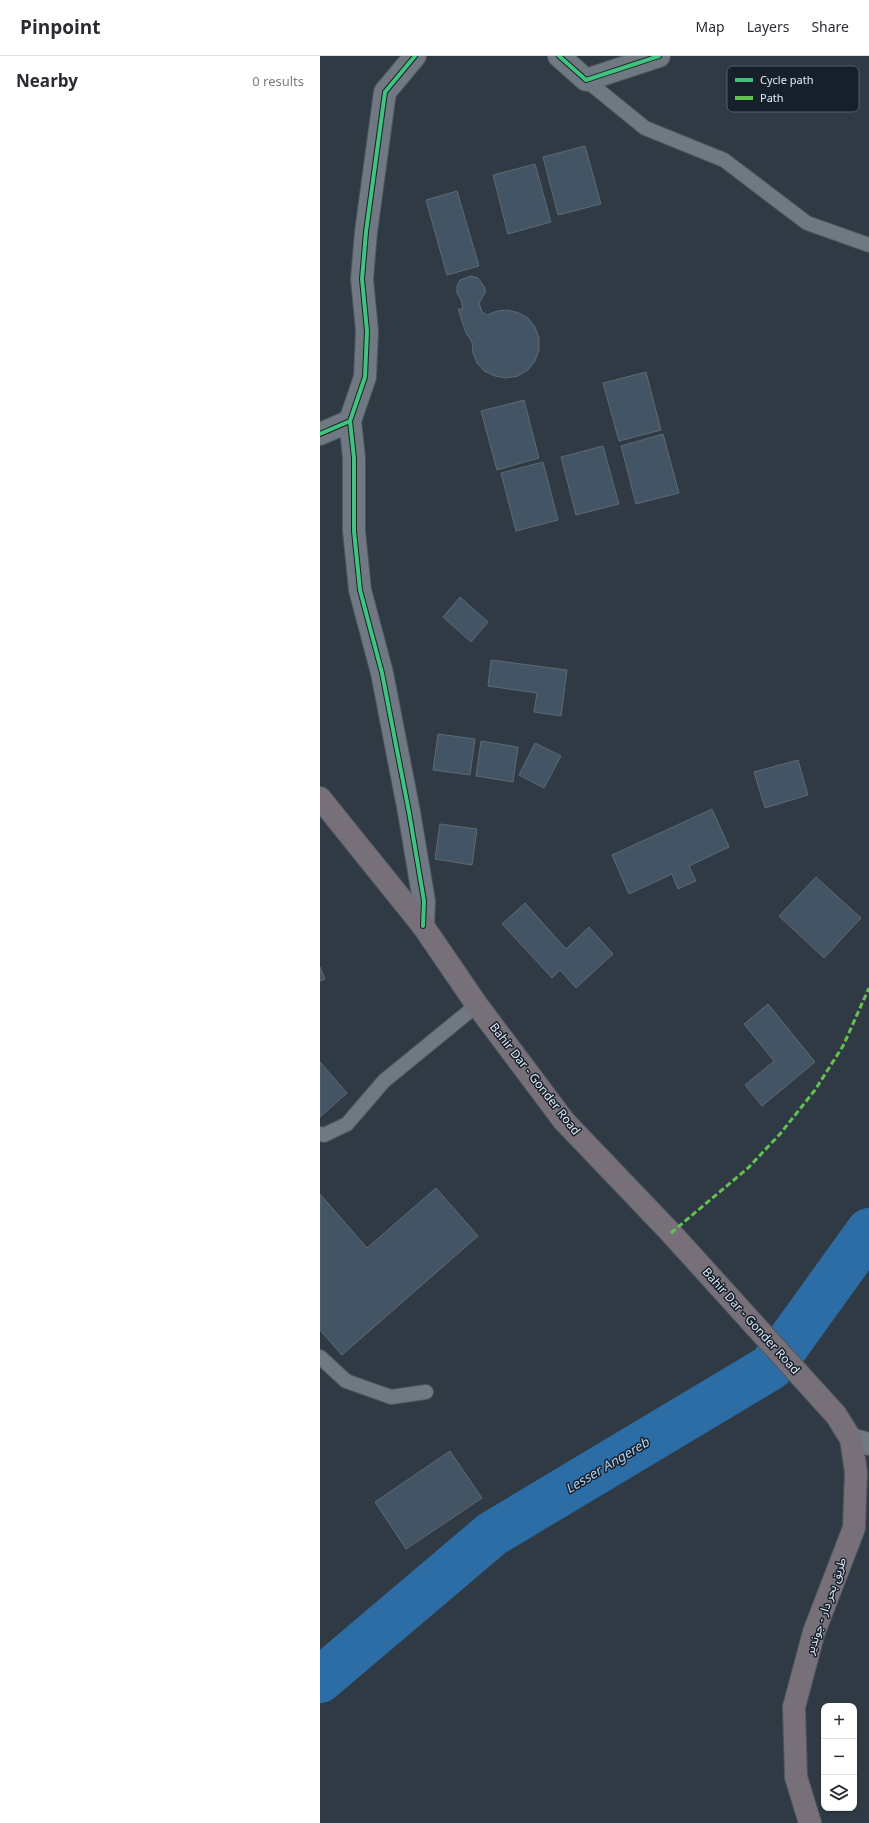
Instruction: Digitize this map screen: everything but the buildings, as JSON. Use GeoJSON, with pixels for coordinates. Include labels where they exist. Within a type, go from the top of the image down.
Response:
{"type":"FeatureCollection","features":[{"type":"Feature","properties":{"kind":"highway","name":"Bahir Dar - Gonder Road"},"geometry":{"type":"LineString","coordinates":[[320,798],[423,926],[478,1005],[564,1121],[671,1232],[836,1415]]}},
{"type":"Feature","properties":{"kind":"highway","name":"طريق بحر دار - جوندير"},"geometry":{"type":"LineString","coordinates":[[810,1823],[796,1777],[794,1707],[814,1632],[854,1528],[856,1472],[860,1442],[836,1415]]}},
{"type":"Feature","properties":{"kind":"street"},"geometry":{"type":"LineString","coordinates":[[415,56],[385,92],[366,232],[362,279],[367,331],[365,377],[350,421],[354,458],[354,531],[360,590],[382,673],[409,812],[424,901],[423,926]]}},
{"type":"Feature","properties":{"kind":"street"},"geometry":{"type":"LineString","coordinates":[[559,56],[586,80],[659,56]]}},
{"type":"Feature","properties":{"kind":"street"},"geometry":{"type":"LineString","coordinates":[[320,434],[350,421]]}},
{"type":"Feature","properties":{"kind":"lane"},"geometry":{"type":"LineString","coordinates":[[586,80],[645,128],[724,160],[807,223],[869,245]]}},
{"type":"Feature","properties":{"kind":"lane"},"geometry":{"type":"LineString","coordinates":[[320,1134],[324,1135],[347,1124],[384,1081],[478,1005]]}},
{"type":"Feature","properties":{"kind":"lane"},"geometry":{"type":"LineString","coordinates":[[320,1357],[346,1380],[391,1397],[426,1392]]}},
{"type":"Feature","properties":{"kind":"waterway","name":"Lesser Angereb"},"geometry":{"type":"LineString","coordinates":[[320,1680],[492,1534],[771,1367],[869,1231]]}},
{"type":"Feature","properties":{"kind":"marked path"},"geometry":{"type":"LineString","coordinates":[[671,1233],[748,1168],[780,1134],[815,1090],[843,1046],[869,988]]}},
{"type":"Feature","properties":{"kind":"cycle path"},"geometry":{"type":"LineString","coordinates":[[320,434],[350,421],[365,377],[367,331],[362,279],[366,232],[385,92],[415,56]]}},
{"type":"Feature","properties":{"kind":"cycle path"},"geometry":{"type":"LineString","coordinates":[[559,56],[586,80],[659,56]]}},
{"type":"Feature","properties":{"kind":"cycle path"},"geometry":{"type":"LineString","coordinates":[[350,421],[354,458],[354,531],[360,590],[382,673],[409,812],[424,901],[423,926]]}}]}
